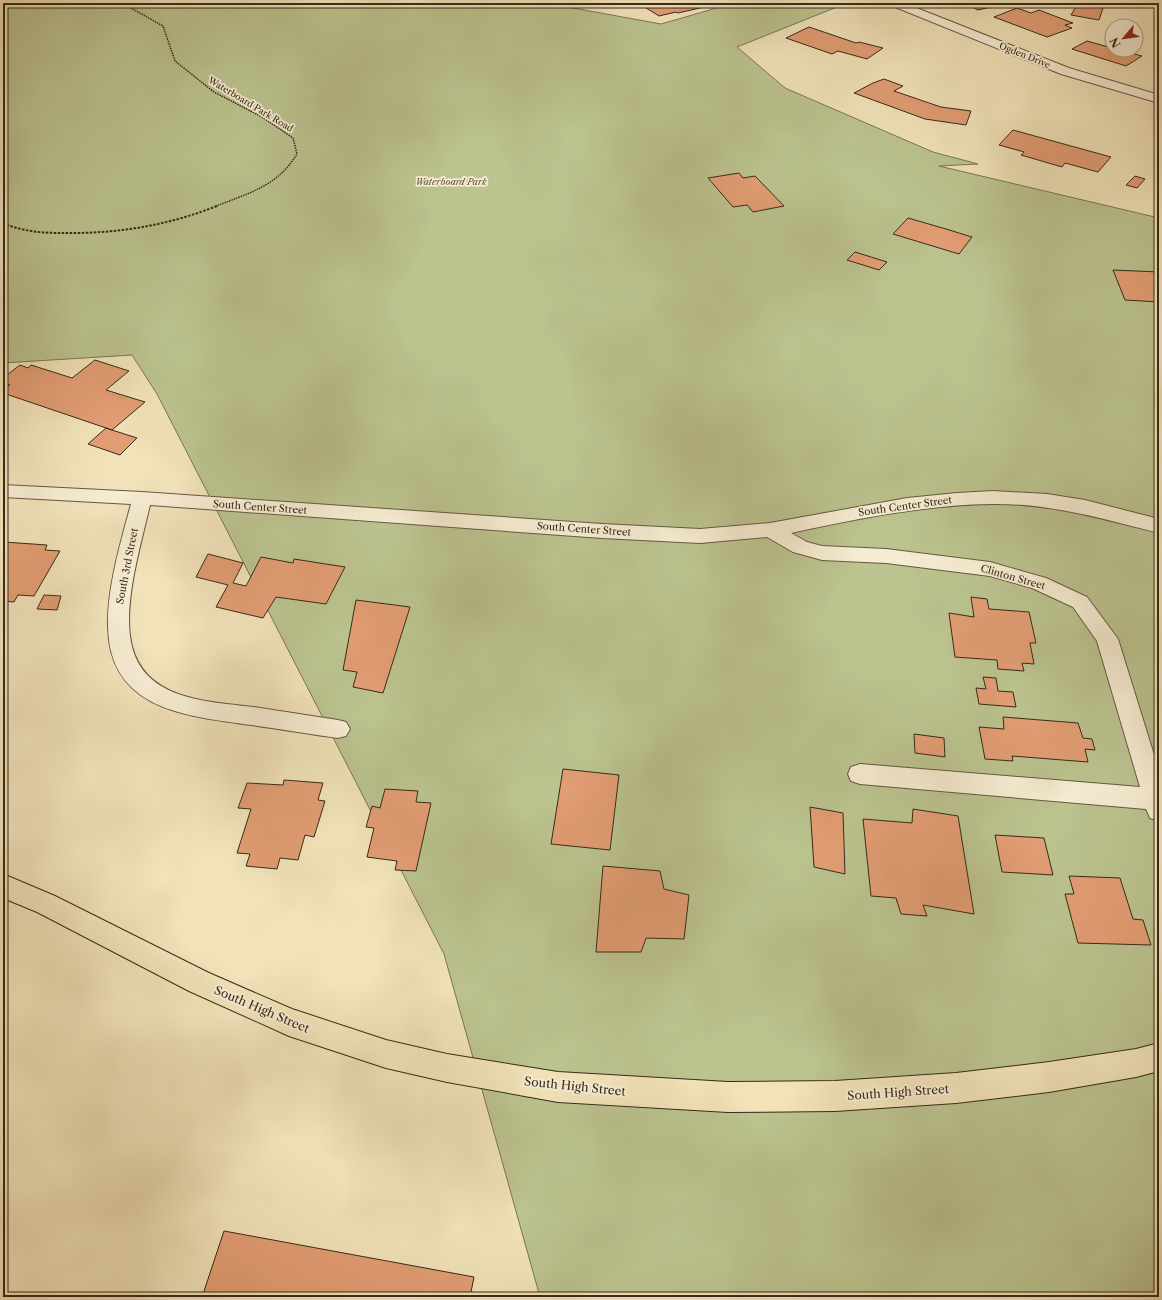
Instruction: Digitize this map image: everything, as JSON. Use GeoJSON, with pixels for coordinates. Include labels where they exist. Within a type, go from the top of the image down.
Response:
{"type":"FeatureCollection","features":[{"type":"Feature","properties":{"kind":"main road","name":"South High Street"},"geometry":{"type":"LineString","coordinates":[[3,886],[46,904],[199,982],[296,1024],[386,1054],[447,1068],[558,1087],[728,1097],[835,1096],[956,1088],[1049,1077],[1136,1063],[1159,1057]]}},
{"type":"Feature","properties":{"kind":"street","name":"Ogden Drive"},"geometry":{"type":"LineString","coordinates":[[894,3],[1065,71],[1159,99]]}},
{"type":"Feature","properties":{"kind":"street","name":"South Center Street"},"geometry":{"type":"LineString","coordinates":[[3,491],[142,498],[602,531],[700,536],[770,530],[840,516],[908,505],[957,499],[993,497],[1047,501],[1085,507],[1159,526]]}},
{"type":"Feature","properties":{"kind":"street","name":"South 3rd Street"},"geometry":{"type":"LineString","coordinates":[[142,498],[119,600],[118,613],[121,647],[126,663],[137,679],[145,687],[170,700],[195,707],[338,729]]}},
{"type":"Feature","properties":{"kind":"street","name":"Clinton Street"},"geometry":{"type":"LineString","coordinates":[[770,530],[800,547],[822,553],[886,556],[990,569],[1039,583],[1080,602],[1107,639],[1157,805]]}},
{"type":"Feature","properties":{"kind":"street"},"geometry":{"type":"LineString","coordinates":[[860,774],[1157,805]]}},
{"type":"Feature","properties":{"kind":"path","name":"Waterboard Park Road"},"geometry":{"type":"LineString","coordinates":[[3,223],[20,230],[44,235],[139,229],[208,210],[270,183],[282,175],[297,154],[293,138],[262,117],[214,92],[175,61],[163,26],[122,3]]}},
{"type":"Feature","properties":{"kind":"green space","name":"Waterboard Park"},"geometry":{"type":"Polygon","coordinates":[[[3,3],[546,3],[661,24],[734,3],[847,3],[737,47],[785,88],[933,152],[978,164],[939,166],[1159,218],[1159,1297],[540,1297],[444,954],[157,394],[132,355],[3,363],[3,3]]]}},
{"type":"Feature","properties":{"kind":"building"},"geometry":{"type":"Polygon","coordinates":[[[652,3],[709,3],[713,5],[659,16],[643,6],[654,4],[652,3]]]}},
{"type":"Feature","properties":{"kind":"building"},"geometry":{"type":"Polygon","coordinates":[[[964,3],[997,3],[1000,5],[978,10],[964,3]]]}},
{"type":"Feature","properties":{"kind":"building"},"geometry":{"type":"Polygon","coordinates":[[[1078,3],[1103,8],[1099,20],[1071,15],[1078,3]]]}},
{"type":"Feature","properties":{"kind":"building"},"geometry":{"type":"Polygon","coordinates":[[[1017,8],[1031,13],[1039,10],[1073,23],[1065,25],[1072,28],[1047,37],[994,17],[1017,8]]]}},
{"type":"Feature","properties":{"kind":"building"},"geometry":{"type":"Polygon","coordinates":[[[809,27],[856,43],[859,42],[883,48],[867,59],[838,51],[832,54],[786,38],[809,27]]]}},
{"type":"Feature","properties":{"kind":"building"},"geometry":{"type":"Polygon","coordinates":[[[1087,41],[1104,46],[1104,58],[1139,58],[1126,66],[1072,49],[1087,41]]]}},
{"type":"Feature","properties":{"kind":"building"},"geometry":{"type":"Polygon","coordinates":[[[884,79],[903,86],[894,91],[941,107],[971,111],[966,125],[925,119],[854,93],[884,79]]]}},
{"type":"Feature","properties":{"kind":"building"},"geometry":{"type":"Polygon","coordinates":[[[1013,130],[1111,157],[1098,172],[1065,163],[1062,167],[1021,155],[1024,152],[999,145],[1013,130]]]}},
{"type":"Feature","properties":{"kind":"building"},"geometry":{"type":"Polygon","coordinates":[[[739,173],[743,178],[755,176],[784,206],[753,212],[747,205],[733,207],[708,178],[739,173]]]}},
{"type":"Feature","properties":{"kind":"building"},"geometry":{"type":"Polygon","coordinates":[[[1135,176],[1145,179],[1137,188],[1126,185],[1135,176]]]}},
{"type":"Feature","properties":{"kind":"building"},"geometry":{"type":"Polygon","coordinates":[[[908,218],[972,237],[959,254],[893,234],[908,218]]]}},
{"type":"Feature","properties":{"kind":"building"},"geometry":{"type":"Polygon","coordinates":[[[855,252],[887,262],[879,270],[847,260],[855,252]]]}},
{"type":"Feature","properties":{"kind":"building"},"geometry":{"type":"Polygon","coordinates":[[[1113,270],[1159,272],[1159,302],[1125,300],[1113,270]]]}},
{"type":"Feature","properties":{"kind":"building"},"geometry":{"type":"Polygon","coordinates":[[[95,360],[129,371],[106,390],[145,402],[112,430],[3,393],[3,390],[10,385],[3,383],[3,378],[20,365],[28,368],[31,365],[72,378],[95,360]]]}},
{"type":"Feature","properties":{"kind":"building"},"geometry":{"type":"Polygon","coordinates":[[[106,428],[137,438],[120,455],[88,444],[106,428]]]}},
{"type":"Feature","properties":{"kind":"building"},"geometry":{"type":"Polygon","coordinates":[[[4,542],[47,545],[45,550],[60,551],[34,596],[18,595],[14,602],[3,601],[4,542]]]}},
{"type":"Feature","properties":{"kind":"building"},"geometry":{"type":"Polygon","coordinates":[[[208,554],[243,563],[233,583],[246,586],[261,557],[293,563],[294,559],[345,567],[326,604],[276,597],[263,618],[216,607],[228,585],[196,577],[208,554]]]}},
{"type":"Feature","properties":{"kind":"building"},"geometry":{"type":"Polygon","coordinates":[[[44,595],[61,596],[57,610],[37,609],[44,595]]]}},
{"type":"Feature","properties":{"kind":"building"},"geometry":{"type":"Polygon","coordinates":[[[971,597],[987,599],[989,609],[1029,612],[1036,643],[1030,643],[1034,664],[1022,663],[1024,671],[998,669],[997,660],[955,657],[949,613],[974,617],[971,597]]]}},
{"type":"Feature","properties":{"kind":"building"},"geometry":{"type":"Polygon","coordinates":[[[356,600],[410,607],[383,693],[353,687],[357,672],[343,670],[356,600]]]}},
{"type":"Feature","properties":{"kind":"building"},"geometry":{"type":"Polygon","coordinates":[[[983,677],[996,678],[998,691],[1013,692],[1016,707],[979,704],[976,688],[986,689],[983,677]]]}},
{"type":"Feature","properties":{"kind":"building"},"geometry":{"type":"Polygon","coordinates":[[[1003,717],[1078,723],[1083,738],[1092,739],[1095,750],[1085,749],[1088,762],[1012,756],[1013,761],[985,759],[979,727],[1004,729],[1003,717]]]}},
{"type":"Feature","properties":{"kind":"building"},"geometry":{"type":"Polygon","coordinates":[[[914,734],[944,738],[945,757],[915,753],[914,734]]]}},
{"type":"Feature","properties":{"kind":"building"},"geometry":{"type":"Polygon","coordinates":[[[563,769],[619,775],[610,850],[551,844],[563,769]]]}},
{"type":"Feature","properties":{"kind":"building"},"geometry":{"type":"Polygon","coordinates":[[[284,780],[323,783],[318,800],[325,801],[314,837],[305,835],[298,860],[280,858],[277,869],[246,866],[250,854],[237,853],[251,809],[238,808],[247,783],[283,785],[284,780]]]}},
{"type":"Feature","properties":{"kind":"building"},"geometry":{"type":"Polygon","coordinates":[[[385,789],[418,791],[416,802],[431,803],[416,871],[395,870],[397,861],[367,857],[374,828],[366,827],[372,806],[380,808],[385,789]]]}},
{"type":"Feature","properties":{"kind":"building"},"geometry":{"type":"Polygon","coordinates":[[[810,807],[843,813],[845,874],[814,867],[810,807]]]}},
{"type":"Feature","properties":{"kind":"building"},"geometry":{"type":"Polygon","coordinates":[[[913,809],[958,816],[974,914],[923,905],[927,916],[901,914],[896,898],[871,896],[863,819],[912,823],[913,809]]]}},
{"type":"Feature","properties":{"kind":"building"},"geometry":{"type":"Polygon","coordinates":[[[995,835],[1044,838],[1053,875],[1002,872],[995,835]]]}},
{"type":"Feature","properties":{"kind":"building"},"geometry":{"type":"Polygon","coordinates":[[[603,866],[660,871],[664,889],[689,895],[684,939],[646,938],[641,952],[596,952],[603,866]]]}},
{"type":"Feature","properties":{"kind":"building"},"geometry":{"type":"Polygon","coordinates":[[[1069,876],[1120,878],[1133,919],[1143,920],[1151,945],[1078,943],[1065,894],[1074,894],[1069,876]]]}},
{"type":"Feature","properties":{"kind":"building"},"geometry":{"type":"Polygon","coordinates":[[[224,1231],[474,1277],[470,1297],[202,1297],[224,1231]]]}}]}
